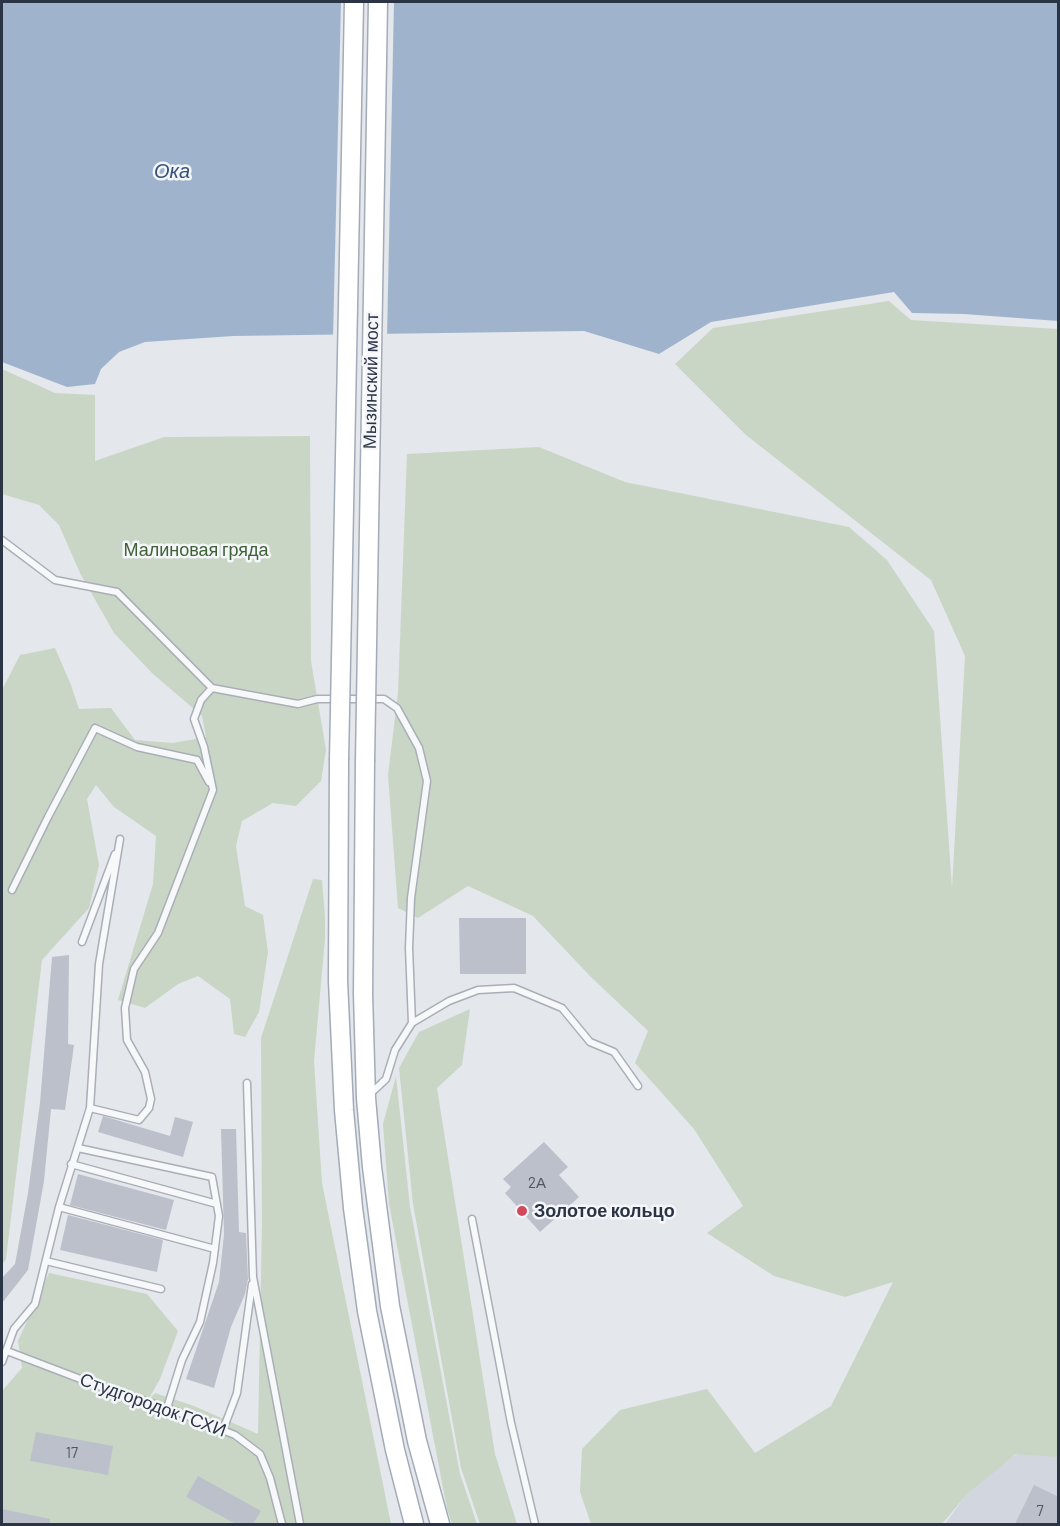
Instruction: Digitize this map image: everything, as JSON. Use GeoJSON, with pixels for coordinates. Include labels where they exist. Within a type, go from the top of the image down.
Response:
{"type":"FeatureCollection","features":[{"type":"Feature","properties":{"kind":"main road","name":"Мызинский мост"},"geometry":{"type":"LineString","coordinates":[[354,2],[339,760],[338,981],[344,1110],[353,1208],[367,1311],[395,1450],[414,1524]]}},
{"type":"Feature","properties":{"kind":"main road","name":"Мызинский мост"},"geometry":{"type":"LineString","coordinates":[[378,2],[365,761],[363,994],[366,1098],[377,1214],[390,1306],[417,1441],[440,1524]]}},
{"type":"Feature","properties":{"kind":"lane"},"geometry":{"type":"LineString","coordinates":[[2,540],[55,580],[117,592],[212,688],[298,704],[317,699],[384,699],[397,708],[419,748],[427,781],[411,898],[409,948],[412,1023]]}},
{"type":"Feature","properties":{"kind":"lane"},"geometry":{"type":"LineString","coordinates":[[90,1108],[140,1120],[149,1108],[152,1098],[145,1072],[127,1040],[125,1008],[134,969],[158,933],[213,790],[204,747],[194,719],[201,700],[212,688]]}},
{"type":"Feature","properties":{"kind":"lane"},"geometry":{"type":"LineString","coordinates":[[12,890],[95,728],[137,747],[197,760],[213,790]]}},
{"type":"Feature","properties":{"kind":"lane"},"geometry":{"type":"LineString","coordinates":[[2,1362],[14,1329],[35,1304],[71,1164],[90,1108],[99,964],[120,839],[82,942]]}},
{"type":"Feature","properties":{"kind":"lane"},"geometry":{"type":"LineString","coordinates":[[366,1098],[386,1079],[395,1050],[412,1023],[449,1001],[478,990],[514,988],[562,1008],[590,1042],[614,1052],[638,1086]]}},
{"type":"Feature","properties":{"kind":"lane"},"geometry":{"type":"LineString","coordinates":[[247,1083],[253,1277],[300,1524]]}},
{"type":"Feature","properties":{"kind":"lane"},"geometry":{"type":"LineString","coordinates":[[78,1148],[212,1177],[219,1216],[215,1250],[200,1322],[182,1360],[167,1408]]}},
{"type":"Feature","properties":{"kind":"lane"},"geometry":{"type":"LineString","coordinates":[[71,1164],[217,1204]]}},
{"type":"Feature","properties":{"kind":"lane"},"geometry":{"type":"LineString","coordinates":[[59,1207],[215,1250]]}},
{"type":"Feature","properties":{"kind":"lane"},"geometry":{"type":"LineString","coordinates":[[472,1219],[511,1423],[535,1524]]}},
{"type":"Feature","properties":{"kind":"lane"},"geometry":{"type":"LineString","coordinates":[[46,1262],[161,1289]]}},
{"type":"Feature","properties":{"kind":"lane"},"geometry":{"type":"LineString","coordinates":[[223,1430],[237,1393],[253,1277]]}},
{"type":"Feature","properties":{"kind":"lane","name":"Студгородок ГСХИ"},"geometry":{"type":"LineString","coordinates":[[7,1351],[96,1385],[167,1408],[235,1435],[260,1454],[270,1478],[282,1524]]}},
{"type":"Feature","properties":{"kind":"shaded area"},"geometry":{"type":"Polygon","coordinates":[[[1058,1450],[1058,1524],[945,1524],[978,1478],[1019,1453],[1058,1450]]]}},
{"type":"Feature","properties":{"kind":"green space"},"geometry":{"type":"Polygon","coordinates":[[[889,301],[911,320],[1058,329],[1058,1457],[1016,1454],[967,1494],[942,1524],[591,1524],[580,1492],[582,1449],[620,1410],[707,1389],[755,1453],[831,1406],[893,1282],[845,1297],[774,1276],[707,1233],[743,1206],[694,1129],[635,1063],[648,1031],[590,976],[533,916],[468,886],[418,918],[398,908],[388,775],[398,693],[407,454],[539,447],[625,482],[849,527],[887,560],[934,631],[952,888],[965,656],[931,580],[746,435],[675,364],[713,328],[889,301]]]}},
{"type":"Feature","properties":{"kind":"green space","name":"Малиновая гряда"},"geometry":{"type":"Polygon","coordinates":[[[2,369],[55,393],[95,395],[95,461],[164,437],[310,436],[311,661],[326,750],[321,781],[296,806],[273,803],[242,821],[236,846],[245,906],[263,915],[268,952],[259,1012],[245,1037],[234,1034],[230,999],[198,976],[178,984],[145,1008],[118,1000],[153,884],[156,836],[114,807],[96,785],[87,799],[99,865],[89,908],[42,960],[6,1259],[2,1265],[2,690],[20,655],[55,648],[79,709],[111,708],[135,740],[173,743],[206,737],[202,716],[152,673],[114,633],[80,573],[59,525],[39,505],[2,494],[2,369]]]}},
{"type":"Feature","properties":{"kind":"green space"},"geometry":{"type":"Polygon","coordinates":[[[313,879],[322,880],[325,917],[314,1061],[322,1183],[391,1524],[2,1524],[2,1391],[22,1368],[18,1341],[49,1273],[147,1294],[178,1331],[160,1379],[147,1402],[155,1393],[194,1406],[258,1434],[262,1224],[261,1038],[313,879]]]}},
{"type":"Feature","properties":{"kind":"green space"},"geometry":{"type":"Polygon","coordinates":[[[470,1009],[462,1065],[437,1088],[495,1454],[517,1524],[480,1524],[461,1468],[413,1204],[399,1068],[419,1032],[470,1009]]]}},
{"type":"Feature","properties":{"kind":"green space"},"geometry":{"type":"Polygon","coordinates":[[[396,1076],[410,1207],[460,1474],[477,1524],[452,1524],[447,1509],[389,1204],[383,1124],[396,1076]]]}},
{"type":"Feature","properties":{"kind":"water","name":"Ока"},"geometry":{"type":"Polygon","coordinates":[[[2,2],[1058,2],[1058,321],[964,314],[912,313],[894,292],[711,322],[659,354],[584,331],[233,336],[145,342],[119,352],[101,369],[95,384],[67,387],[2,362],[2,2]]]}},
{"type":"Feature","properties":{"kind":"pier"},"geometry":{"type":"Polygon","coordinates":[[[341,2],[394,2],[387,337],[333,338],[341,2]]]}},
{"type":"Feature","properties":{"kind":"building"},"geometry":{"type":"Polygon","coordinates":[[[459,918],[526,918],[526,974],[460,974],[459,918]]]}},
{"type":"Feature","properties":{"kind":"building"},"geometry":{"type":"Polygon","coordinates":[[[69,955],[68,1044],[74,1045],[65,1110],[51,1109],[44,1181],[28,1270],[2,1303],[2,1278],[15,1264],[28,1193],[40,1103],[52,957],[69,955]]]}},
{"type":"Feature","properties":{"kind":"building"},"geometry":{"type":"Polygon","coordinates":[[[103,1116],[170,1136],[175,1117],[193,1122],[183,1157],[98,1132],[103,1116]]]}},
{"type":"Feature","properties":{"kind":"building"},"geometry":{"type":"Polygon","coordinates":[[[221,1129],[236,1129],[239,1232],[246,1233],[248,1279],[245,1294],[231,1327],[214,1388],[186,1379],[219,1282],[224,1234],[221,1129]]]}},
{"type":"Feature","properties":{"kind":"building"},"geometry":{"type":"Polygon","coordinates":[[[544,1142],[568,1167],[559,1175],[579,1197],[540,1232],[505,1193],[511,1187],[503,1179],[544,1142]]]}},
{"type":"Feature","properties":{"kind":"building"},"geometry":{"type":"Polygon","coordinates":[[[78,1174],[174,1200],[166,1230],[70,1205],[78,1174]]]}},
{"type":"Feature","properties":{"kind":"building"},"geometry":{"type":"Polygon","coordinates":[[[68,1215],[163,1240],[157,1272],[60,1250],[68,1215]]]}},
{"type":"Feature","properties":{"kind":"building"},"geometry":{"type":"Polygon","coordinates":[[[36,1432],[113,1446],[108,1475],[30,1461],[36,1432]]]}},
{"type":"Feature","properties":{"kind":"building"},"geometry":{"type":"Polygon","coordinates":[[[198,1476],[261,1511],[253,1524],[236,1524],[186,1497],[198,1476]]]}},
{"type":"Feature","properties":{"kind":"building"},"geometry":{"type":"Polygon","coordinates":[[[1034,1485],[1059,1497],[1059,1524],[1015,1524],[1034,1485]]]}},
{"type":"Feature","properties":{"kind":"building"},"geometry":{"type":"Polygon","coordinates":[[[2,1509],[50,1519],[50,1524],[2,1524],[2,1509]]]}},
{"type":"Feature","properties":{"kind":"place","name":"Золотое кольцо"},"geometry":{"type":"Point","coordinates":[522,1211]}}]}
